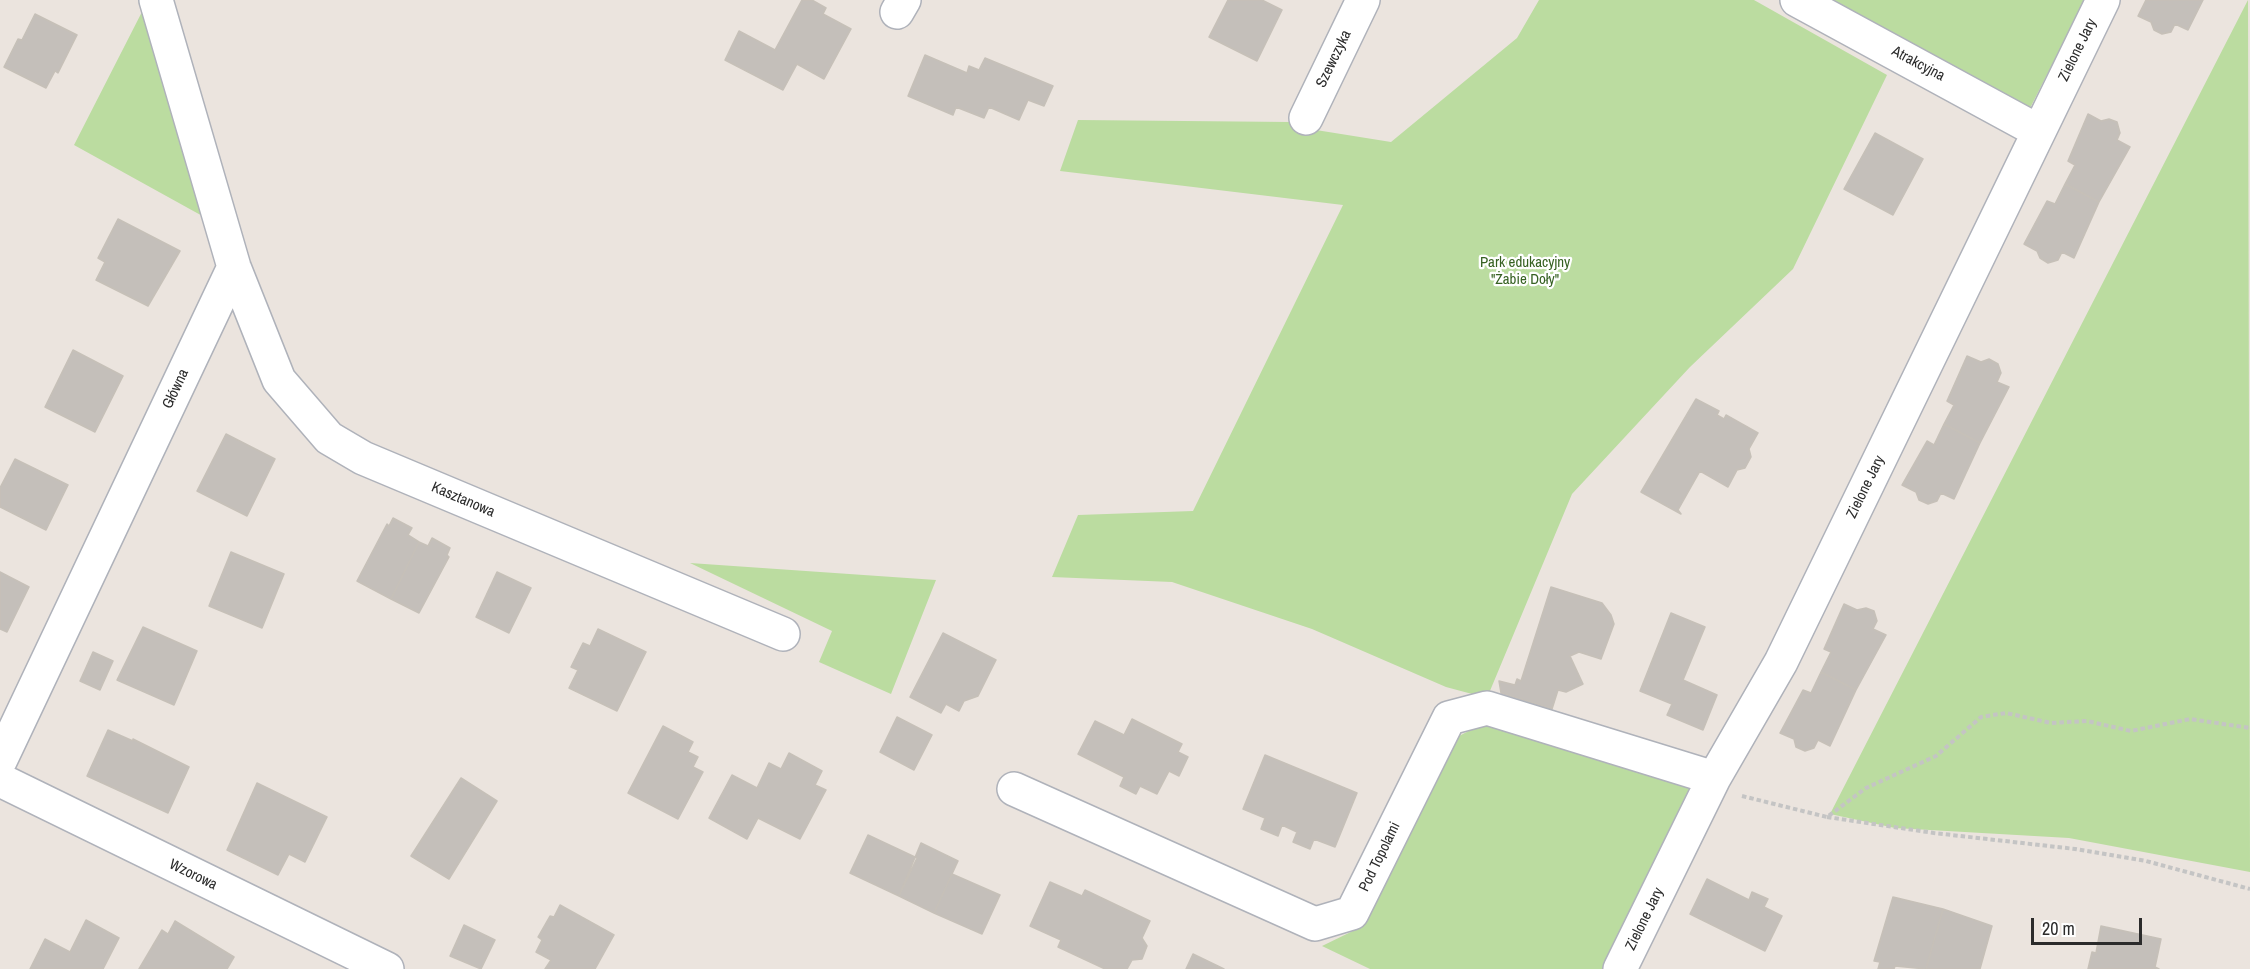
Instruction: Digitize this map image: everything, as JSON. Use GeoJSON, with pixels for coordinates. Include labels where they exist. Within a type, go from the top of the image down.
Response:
{"type":"FeatureCollection","features":[{"type":"Feature","properties":{"kind":"street"},"geometry":{"type":"LineString","coordinates":[[156,0],[234,267]]}},
{"type":"Feature","properties":{"kind":"street","name":"Szewczyka"},"geometry":{"type":"LineString","coordinates":[[1306,118],[1363,0]]}},
{"type":"Feature","properties":{"kind":"street","name":"Atrakcyjna"},"geometry":{"type":"LineString","coordinates":[[1797,0],[2038,131]]}},
{"type":"Feature","properties":{"kind":"street","name":"Zielone Jary"},"geometry":{"type":"LineString","coordinates":[[1620,969],[1714,778],[1781,662],[2103,0]]}},
{"type":"Feature","properties":{"kind":"street","name":"Kasztanowa"},"geometry":{"type":"LineString","coordinates":[[234,267],[279,380],[329,438],[363,458],[783,634]]}},
{"type":"Feature","properties":{"kind":"street","name":"Główna"},"geometry":{"type":"LineString","coordinates":[[0,761],[234,267]]}},
{"type":"Feature","properties":{"kind":"street","name":"Pod Topolami"},"geometry":{"type":"LineString","coordinates":[[1014,789],[1315,924],[1352,914],[1449,718],[1486,708],[1714,778]]}},
{"type":"Feature","properties":{"kind":"street","name":"Wzorowa"},"geometry":{"type":"LineString","coordinates":[[0,780],[387,969]]}},
{"type":"Feature","properties":{"kind":"path"},"geometry":{"type":"LineString","coordinates":[[1827,817],[1866,788],[1936,756],[1981,717],[2006,713],[2051,723],[2086,721],[2131,732],[2190,719],[2250,728]]}},
{"type":"Feature","properties":{"kind":"path"},"geometry":{"type":"LineString","coordinates":[[1714,778],[1743,797],[1827,817],[2146,861],[2250,890]]}},
{"type":"Feature","properties":{"kind":"green space","name":"Park edukacyjny \"Żabie Doły\""},"geometry":{"type":"Polygon","coordinates":[[[1539,0],[1754,0],[1887,75],[1793,269],[1690,367],[1572,494],[1487,698],[1446,687],[1312,629],[1172,582],[1052,577],[1078,515],[1193,511],[1343,205],[1060,171],[1078,120],[1290,122],[1316,130],[1391,142],[1517,38],[1539,0]]]}},
{"type":"Feature","properties":{"kind":"green space"},"geometry":{"type":"Polygon","coordinates":[[[1822,0],[2085,0],[2028,112],[1822,0]]]}},
{"type":"Feature","properties":{"kind":"green space"},"geometry":{"type":"Polygon","coordinates":[[[2248,0],[2250,872],[2069,838],[1895,828],[1830,814],[2248,0]]]}},
{"type":"Feature","properties":{"kind":"green space"},"geometry":{"type":"Polygon","coordinates":[[[146,4],[206,218],[74,145],[146,4]]]}},
{"type":"Feature","properties":{"kind":"green space"},"geometry":{"type":"Polygon","coordinates":[[[690,563],[936,580],[891,694],[819,662],[832,631],[690,563]]]}},
{"type":"Feature","properties":{"kind":"green space"},"geometry":{"type":"Polygon","coordinates":[[[1492,719],[1689,786],[1692,804],[1613,969],[1370,969],[1322,946],[1359,928],[1459,736],[1492,719]]]}},
{"type":"Feature","properties":{"kind":"building"},"geometry":{"type":"Polygon","coordinates":[[[802,0],[812,0],[826,8],[823,14],[851,29],[824,79],[797,64],[783,90],[725,60],[739,31],[775,50],[802,0]]]}},
{"type":"Feature","properties":{"kind":"building"},"geometry":{"type":"Polygon","coordinates":[[[1228,0],[1262,0],[1282,10],[1257,61],[1209,37],[1228,0]]]}},
{"type":"Feature","properties":{"kind":"building"},"geometry":{"type":"Polygon","coordinates":[[[2146,0],[2203,0],[2188,30],[2175,24],[2171,32],[2162,34],[2154,30],[2151,22],[2138,16],[2146,0]]]}},
{"type":"Feature","properties":{"kind":"building"},"geometry":{"type":"Polygon","coordinates":[[[35,14],[77,35],[58,73],[55,71],[46,88],[4,67],[18,39],[22,40],[35,14]]]}},
{"type":"Feature","properties":{"kind":"building"},"geometry":{"type":"Polygon","coordinates":[[[925,55],[967,73],[969,66],[979,70],[985,58],[1053,86],[1044,106],[1028,100],[1019,120],[989,107],[984,118],[956,107],[953,115],[908,96],[925,55]]]}},
{"type":"Feature","properties":{"kind":"building"},"geometry":{"type":"Polygon","coordinates":[[[2088,114],[2101,121],[2109,119],[2117,122],[2120,133],[2117,140],[2130,147],[2099,202],[2065,184],[2075,165],[2068,161],[2088,114]]]}},
{"type":"Feature","properties":{"kind":"building"},"geometry":{"type":"Polygon","coordinates":[[[1875,133],[1923,159],[1893,215],[1844,189],[1875,133]]]}},
{"type":"Feature","properties":{"kind":"building"},"geometry":{"type":"Polygon","coordinates":[[[2065,184],[2099,202],[2074,258],[2062,252],[2058,260],[2048,263],[2040,258],[2037,251],[2024,244],[2047,201],[2055,204],[2065,184]]]}},
{"type":"Feature","properties":{"kind":"building"},"geometry":{"type":"Polygon","coordinates":[[[118,219],[180,251],[148,306],[96,280],[105,262],[98,258],[118,219]]]}},
{"type":"Feature","properties":{"kind":"building"},"geometry":{"type":"Polygon","coordinates":[[[73,350],[123,376],[95,432],[45,407],[73,350]]]}},
{"type":"Feature","properties":{"kind":"building"},"geometry":{"type":"Polygon","coordinates":[[[1967,356],[1981,362],[1989,359],[1998,364],[2001,373],[1997,382],[2009,387],[1980,443],[1944,424],[1954,405],[1947,401],[1967,356]]]}},
{"type":"Feature","properties":{"kind":"building"},"geometry":{"type":"Polygon","coordinates":[[[1696,399],[1719,411],[1717,415],[1724,419],[1726,415],[1758,433],[1749,449],[1751,457],[1745,468],[1737,470],[1728,487],[1700,471],[1678,510],[1681,514],[1641,492],[1696,399]]]}},
{"type":"Feature","properties":{"kind":"building"},"geometry":{"type":"Polygon","coordinates":[[[1944,424],[1980,443],[1954,499],[1941,493],[1937,501],[1928,504],[1919,500],[1916,492],[1902,485],[1927,441],[1934,445],[1944,424]]]}},
{"type":"Feature","properties":{"kind":"building"},"geometry":{"type":"Polygon","coordinates":[[[226,434],[275,459],[247,516],[197,491],[226,434]]]}},
{"type":"Feature","properties":{"kind":"building"},"geometry":{"type":"Polygon","coordinates":[[[15,459],[68,485],[46,530],[0,507],[0,488],[15,459]]]}},
{"type":"Feature","properties":{"kind":"building"},"geometry":{"type":"Polygon","coordinates":[[[393,518],[412,528],[408,535],[419,542],[391,599],[357,581],[387,524],[389,526],[393,518]]]}},
{"type":"Feature","properties":{"kind":"building"},"geometry":{"type":"Polygon","coordinates":[[[432,538],[450,548],[447,555],[449,557],[419,613],[391,599],[419,542],[428,546],[432,538]]]}},
{"type":"Feature","properties":{"kind":"building"},"geometry":{"type":"Polygon","coordinates":[[[231,552],[284,574],[262,628],[209,606],[231,552]]]}},
{"type":"Feature","properties":{"kind":"building"},"geometry":{"type":"Polygon","coordinates":[[[0,572],[29,587],[7,632],[0,629],[0,572]]]}},
{"type":"Feature","properties":{"kind":"building"},"geometry":{"type":"Polygon","coordinates":[[[497,572],[531,588],[509,633],[476,617],[497,572]]]}},
{"type":"Feature","properties":{"kind":"building"},"geometry":{"type":"Polygon","coordinates":[[[1551,587],[1602,603],[1611,615],[1614,624],[1601,659],[1579,652],[1570,656],[1583,684],[1566,692],[1558,690],[1552,709],[1501,693],[1499,681],[1515,685],[1517,679],[1521,681],[1551,587]]]}},
{"type":"Feature","properties":{"kind":"building"},"geometry":{"type":"Polygon","coordinates":[[[1844,604],[1857,610],[1866,608],[1874,611],[1877,621],[1873,629],[1886,635],[1856,690],[1821,672],[1831,652],[1824,649],[1844,604]]]}},
{"type":"Feature","properties":{"kind":"building"},"geometry":{"type":"Polygon","coordinates":[[[1671,613],[1705,627],[1683,680],[1717,695],[1703,730],[1667,715],[1672,704],[1640,691],[1671,613]]]}},
{"type":"Feature","properties":{"kind":"building"},"geometry":{"type":"Polygon","coordinates":[[[143,627],[197,651],[174,705],[117,680],[143,627]]]}},
{"type":"Feature","properties":{"kind":"building"},"geometry":{"type":"Polygon","coordinates":[[[598,629],[646,652],[617,711],[569,688],[578,670],[571,667],[583,643],[590,646],[598,629]]]}},
{"type":"Feature","properties":{"kind":"building"},"geometry":{"type":"Polygon","coordinates":[[[943,633],[996,660],[978,696],[964,701],[959,711],[946,704],[941,713],[910,697],[943,633]]]}},
{"type":"Feature","properties":{"kind":"building"},"geometry":{"type":"Polygon","coordinates":[[[93,652],[113,661],[100,690],[80,681],[93,652]]]}},
{"type":"Feature","properties":{"kind":"building"},"geometry":{"type":"Polygon","coordinates":[[[1821,672],[1856,690],[1830,746],[1818,740],[1814,748],[1805,751],[1796,747],[1794,739],[1780,733],[1803,690],[1811,693],[1821,672]]]}},
{"type":"Feature","properties":{"kind":"building"},"geometry":{"type":"Polygon","coordinates":[[[897,717],[932,735],[914,770],[880,752],[897,717]]]}},
{"type":"Feature","properties":{"kind":"building"},"geometry":{"type":"Polygon","coordinates":[[[1132,719],[1182,744],[1178,752],[1188,757],[1179,776],[1169,771],[1157,794],[1140,786],[1136,794],[1120,786],[1124,777],[1078,754],[1095,721],[1124,735],[1132,719]]]}},
{"type":"Feature","properties":{"kind":"building"},"geometry":{"type":"Polygon","coordinates":[[[663,726],[693,742],[688,752],[698,757],[693,767],[703,772],[678,819],[628,793],[663,726]]]}},
{"type":"Feature","properties":{"kind":"building"},"geometry":{"type":"Polygon","coordinates":[[[108,730],[133,741],[133,739],[189,767],[168,813],[87,776],[108,730]]]}},
{"type":"Feature","properties":{"kind":"building"},"geometry":{"type":"Polygon","coordinates":[[[789,753],[822,771],[815,785],[826,790],[800,839],[758,818],[747,839],[709,818],[732,775],[757,788],[769,763],[781,769],[789,753]]]}},
{"type":"Feature","properties":{"kind":"building"},"geometry":{"type":"Polygon","coordinates":[[[1265,755],[1357,793],[1335,847],[1314,839],[1310,849],[1293,842],[1297,832],[1282,825],[1278,836],[1261,829],[1265,818],[1243,809],[1265,755]]]}},
{"type":"Feature","properties":{"kind":"building"},"geometry":{"type":"Polygon","coordinates":[[[461,778],[497,801],[449,879],[411,856],[461,778]]]}},
{"type":"Feature","properties":{"kind":"building"},"geometry":{"type":"Polygon","coordinates":[[[257,783],[327,817],[305,862],[289,854],[278,875],[227,850],[257,783]]]}},
{"type":"Feature","properties":{"kind":"building"},"geometry":{"type":"Polygon","coordinates":[[[868,835],[917,858],[899,896],[850,873],[868,835]]]}},
{"type":"Feature","properties":{"kind":"building"},"geometry":{"type":"Polygon","coordinates":[[[921,843],[958,861],[934,913],[899,896],[921,843]]]}},
{"type":"Feature","properties":{"kind":"building"},"geometry":{"type":"Polygon","coordinates":[[[952,874],[1000,895],[982,934],[934,913],[952,874]]]}},
{"type":"Feature","properties":{"kind":"building"},"geometry":{"type":"Polygon","coordinates":[[[1707,879],[1749,900],[1752,892],[1768,899],[1764,907],[1782,916],[1765,951],[1690,914],[1707,879]]]}},
{"type":"Feature","properties":{"kind":"building"},"geometry":{"type":"Polygon","coordinates":[[[1050,882],[1082,896],[1085,890],[1150,921],[1142,938],[1147,946],[1142,959],[1132,960],[1127,969],[1105,969],[1058,947],[1061,940],[1030,926],[1050,882]]]}},
{"type":"Feature","properties":{"kind":"building"},"geometry":{"type":"Polygon","coordinates":[[[1893,897],[1943,909],[1926,969],[1895,966],[1894,969],[1878,969],[1880,962],[1874,961],[1893,897]]]}},
{"type":"Feature","properties":{"kind":"building"},"geometry":{"type":"Polygon","coordinates":[[[560,905],[614,935],[595,969],[545,969],[551,960],[536,952],[542,940],[538,937],[550,916],[554,917],[560,905]]]}},
{"type":"Feature","properties":{"kind":"building"},"geometry":{"type":"Polygon","coordinates":[[[1943,909],[1992,926],[1980,969],[1926,969],[1943,909]]]}},
{"type":"Feature","properties":{"kind":"building"},"geometry":{"type":"Polygon","coordinates":[[[86,920],[119,938],[103,969],[30,969],[45,939],[70,952],[86,920]]]}},
{"type":"Feature","properties":{"kind":"building"},"geometry":{"type":"Polygon","coordinates":[[[175,921],[234,957],[227,969],[139,969],[162,930],[168,934],[175,921]]]}},
{"type":"Feature","properties":{"kind":"building"},"geometry":{"type":"Polygon","coordinates":[[[464,925],[495,940],[481,969],[450,956],[464,925]]]}},
{"type":"Feature","properties":{"kind":"building"},"geometry":{"type":"Polygon","coordinates":[[[2101,926],[2161,939],[2155,967],[2159,969],[2088,969],[2092,952],[2096,953],[2101,926]]]}},
{"type":"Feature","properties":{"kind":"building"},"geometry":{"type":"Polygon","coordinates":[[[1193,954],[1224,969],[1186,969],[1193,954]]]}}]}
